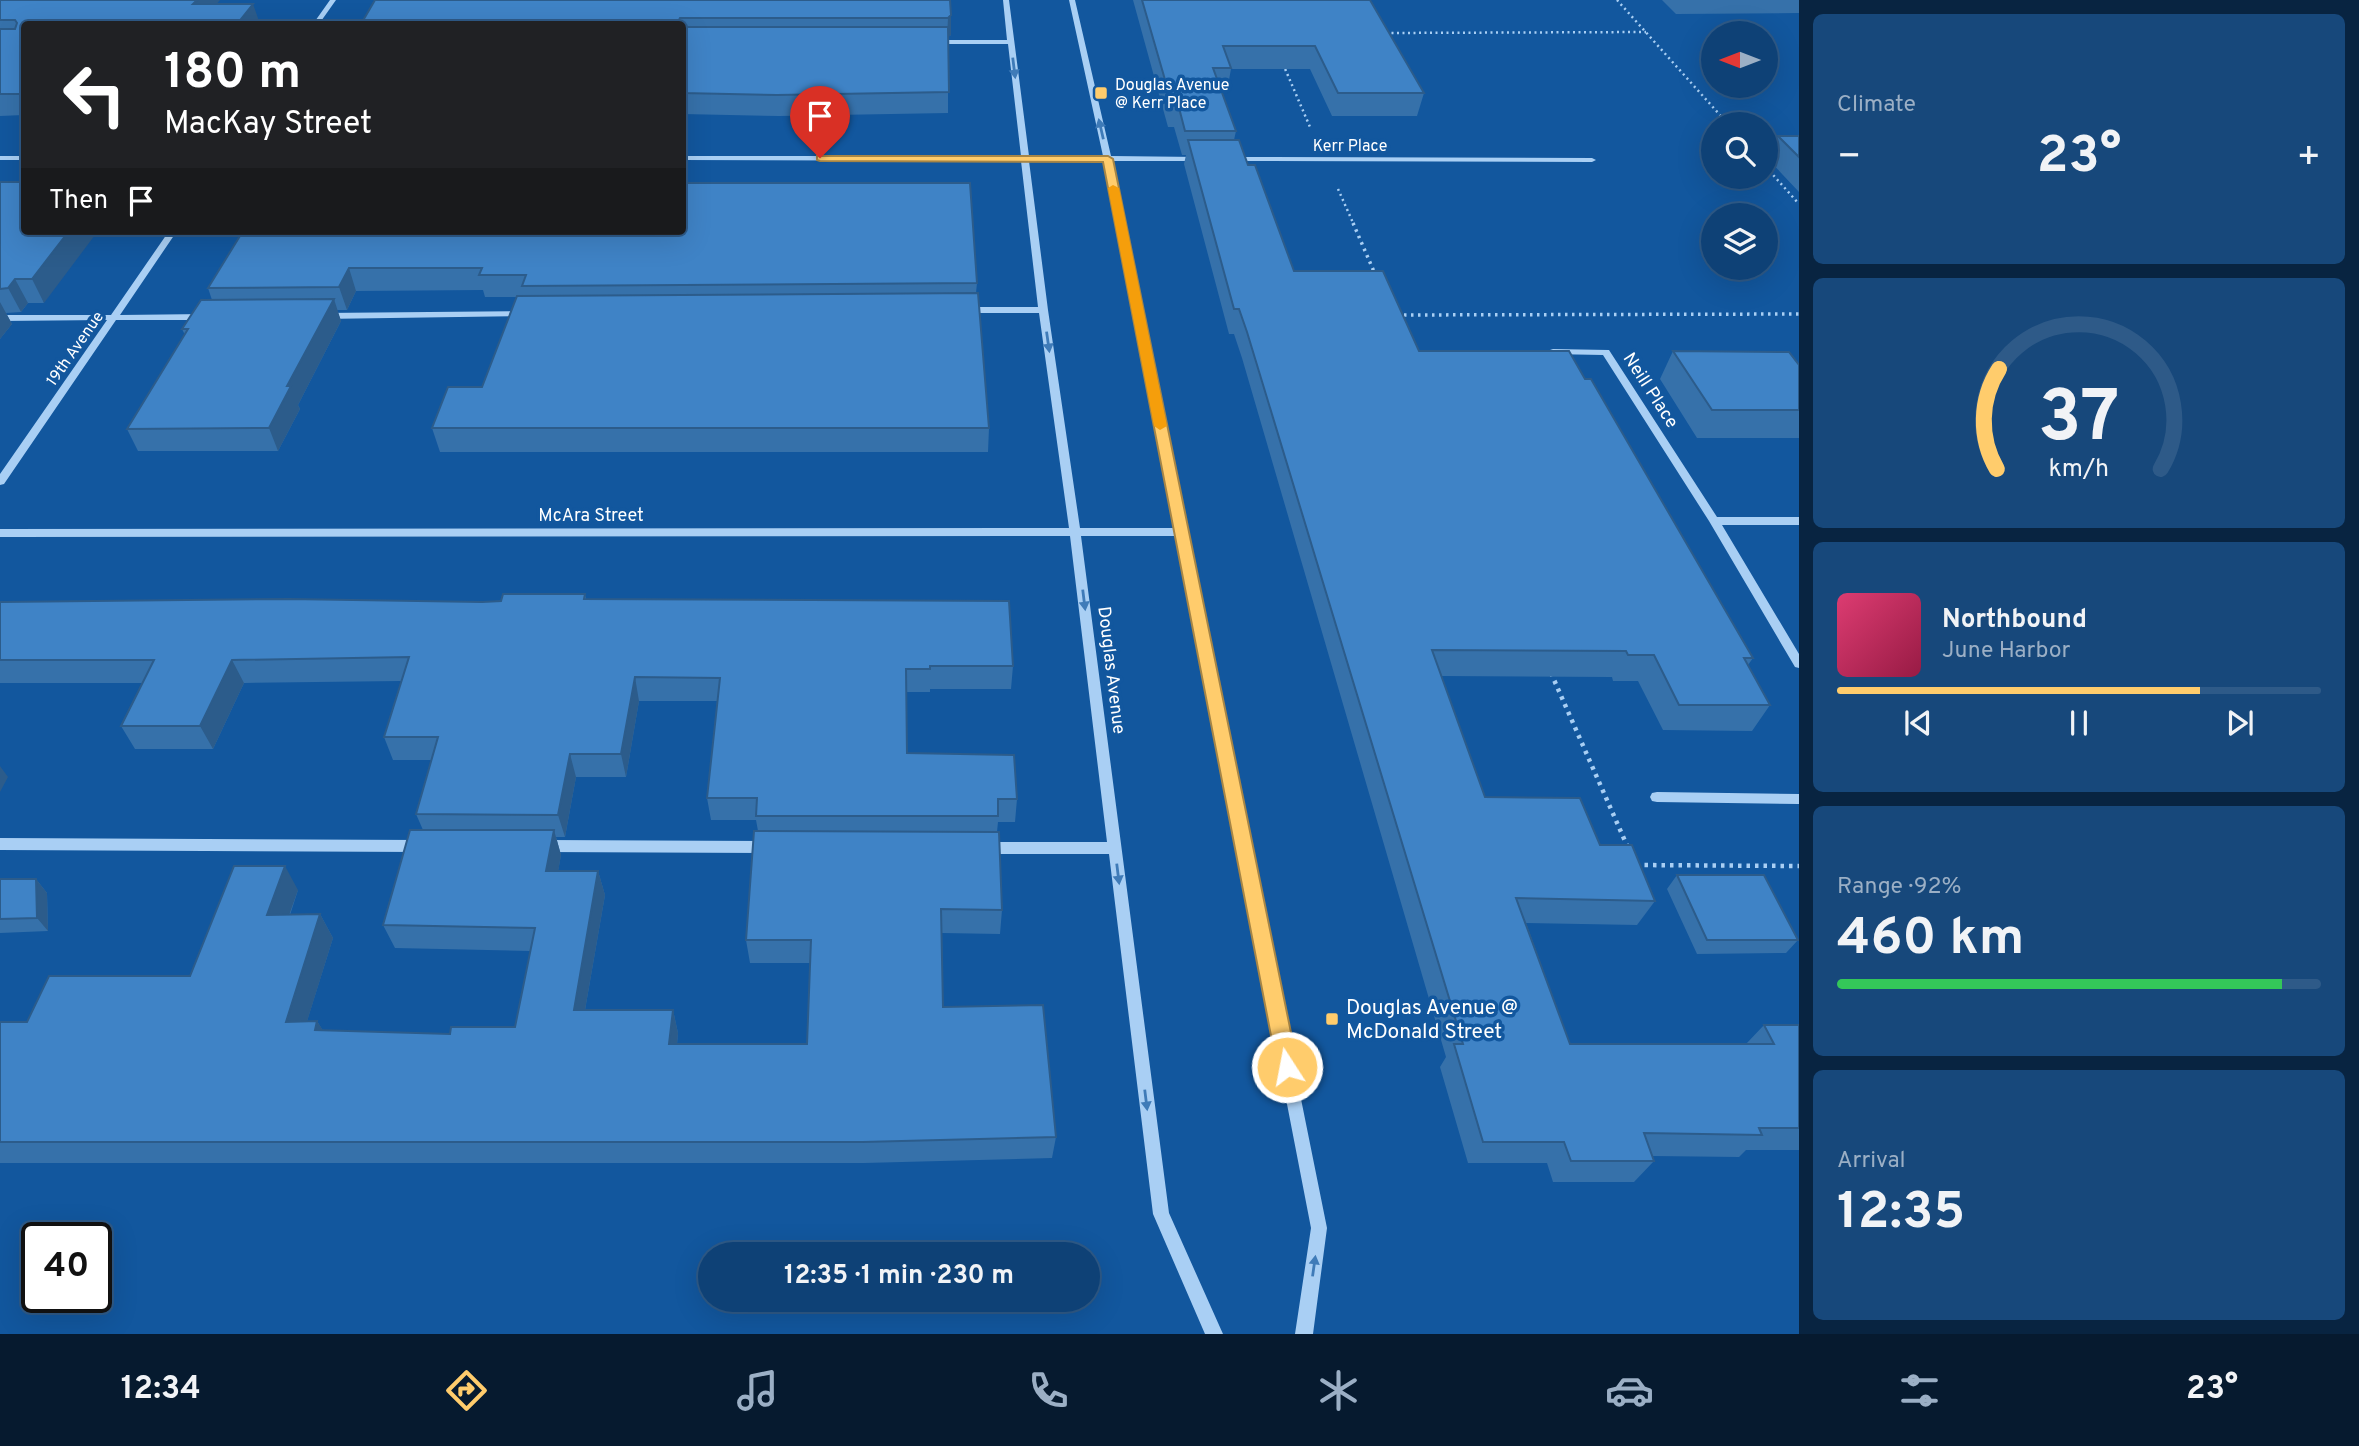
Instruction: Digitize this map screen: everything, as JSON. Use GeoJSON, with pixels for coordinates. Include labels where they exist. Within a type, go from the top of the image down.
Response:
{"type":"FeatureCollection","features":[{"type":"Feature","properties":{"kind":"street"},"geometry":{"type":"LineString","coordinates":[[318,21],[333,0]]}},
{"type":"Feature","properties":{"kind":"street","name":"Douglas Avenue"},"geometry":{"type":"LineString","coordinates":[[1006,0],[1043,310],[1076,532],[1161,1214],[1214,1334]]}},
{"type":"Feature","properties":{"kind":"street"},"geometry":{"type":"LineString","coordinates":[[1072,0],[1108,159],[1319,1228],[1304,1334]]}},
{"type":"Feature","properties":{"kind":"street"},"geometry":{"type":"LineString","coordinates":[[919,42],[1010,42]]}},
{"type":"Feature","properties":{"kind":"street"},"geometry":{"type":"LineString","coordinates":[[0,158],[21,158]]}},
{"type":"Feature","properties":{"kind":"street","name":"Kerr Place"},"geometry":{"type":"LineString","coordinates":[[686,158],[1592,160]]}},
{"type":"Feature","properties":{"kind":"street","name":"19th Avenue"},"geometry":{"type":"LineString","coordinates":[[0,482],[170,235]]}},
{"type":"Feature","properties":{"kind":"street"},"geometry":{"type":"LineString","coordinates":[[945,310],[1043,310]]}},
{"type":"Feature","properties":{"kind":"street"},"geometry":{"type":"LineString","coordinates":[[308,316],[530,314]]}},
{"type":"Feature","properties":{"kind":"street"},"geometry":{"type":"LineString","coordinates":[[0,318],[211,316]]}},
{"type":"Feature","properties":{"kind":"street","name":"Neill Place"},"geometry":{"type":"LineString","coordinates":[[1540,352],[1606,352],[1714,522],[1799,664]]}},
{"type":"Feature","properties":{"kind":"street"},"geometry":{"type":"LineString","coordinates":[[1714,522],[1799,521]]}},
{"type":"Feature","properties":{"kind":"street","name":"McAra Street"},"geometry":{"type":"LineString","coordinates":[[0,533],[1182,533]]}},
{"type":"Feature","properties":{"kind":"street"},"geometry":{"type":"LineString","coordinates":[[1657,797],[1799,799]]}},
{"type":"Feature","properties":{"kind":"street"},"geometry":{"type":"LineString","coordinates":[[0,844],[430,846]]}},
{"type":"Feature","properties":{"kind":"street"},"geometry":{"type":"LineString","coordinates":[[527,846],[776,847]]}},
{"type":"Feature","properties":{"kind":"street"},"geometry":{"type":"LineString","coordinates":[[970,848],[1115,848]]}},
{"type":"Feature","properties":{"kind":"path"},"geometry":{"type":"LineString","coordinates":[[1617,0],[1717,112]]}},
{"type":"Feature","properties":{"kind":"path"},"geometry":{"type":"LineString","coordinates":[[1381,33],[1646,32]]}},
{"type":"Feature","properties":{"kind":"path"},"geometry":{"type":"LineString","coordinates":[[1280,58],[1377,279]]}},
{"type":"Feature","properties":{"kind":"path"},"geometry":{"type":"LineString","coordinates":[[1778,180],[1799,204]]}},
{"type":"Feature","properties":{"kind":"path"},"geometry":{"type":"LineString","coordinates":[[1398,328],[1392,315],[1799,314]]}},
{"type":"Feature","properties":{"kind":"path"},"geometry":{"type":"LineString","coordinates":[[1545,661],[1636,865],[1799,866]]}},
{"type":"Feature","properties":{"kind":"building"},"geometry":{"type":"Polygon","coordinates":[[[0,0],[197,0],[193,4],[253,4],[239,21],[21,21],[21,94],[0,94],[0,29],[15,29],[17,23],[15,20],[0,20],[0,0]]]}},
{"type":"Feature","properties":{"kind":"building"},"geometry":{"type":"Polygon","coordinates":[[[375,0],[950,0],[951,15],[948,18],[680,18],[678,21],[363,21],[375,0]]]}},
{"type":"Feature","properties":{"kind":"building"},"geometry":{"type":"Polygon","coordinates":[[[1142,0],[1370,0],[1424,93],[1338,93],[1315,46],[1223,46],[1231,68],[1213,68],[1236,131],[1185,131],[1178,104],[1172,104],[1142,0]]]}},
{"type":"Feature","properties":{"kind":"building"},"geometry":{"type":"Polygon","coordinates":[[[686,27],[948,27],[949,92],[777,95],[686,93],[686,27]]]}},
{"type":"Feature","properties":{"kind":"building"},"geometry":{"type":"Polygon","coordinates":[[[1778,136],[1799,136],[1799,157],[1778,136]]]}},
{"type":"Feature","properties":{"kind":"building"},"geometry":{"type":"Polygon","coordinates":[[[1188,140],[1239,140],[1248,165],[1255,165],[1294,271],[1383,271],[1419,351],[1569,351],[1585,379],[1591,379],[1753,658],[1744,658],[1770,705],[1679,705],[1654,655],[1628,655],[1626,651],[1432,650],[1485,797],[1580,798],[1600,845],[1632,845],[1655,901],[1516,898],[1570,1044],[1774,1044],[1764,1025],[1799,1025],[1799,1128],[1759,1128],[1762,1135],[1644,1133],[1654,1161],[1571,1161],[1564,1142],[1483,1142],[1454,1044],[1463,1044],[1247,332],[1239,309],[1234,309],[1188,140]]]}},
{"type":"Feature","properties":{"kind":"building"},"geometry":{"type":"Polygon","coordinates":[[[0,182],[21,182],[21,235],[66,235],[32,279],[15,279],[8,288],[0,289],[0,182]]]}},
{"type":"Feature","properties":{"kind":"building"},"geometry":{"type":"Polygon","coordinates":[[[686,183],[970,183],[977,283],[522,286],[526,275],[479,275],[482,268],[349,268],[339,287],[208,288],[241,235],[686,235],[686,183]]]}},
{"type":"Feature","properties":{"kind":"building"},"geometry":{"type":"Polygon","coordinates":[[[978,293],[989,428],[432,428],[448,387],[482,387],[517,296],[978,293]]]}},
{"type":"Feature","properties":{"kind":"building"},"geometry":{"type":"Polygon","coordinates":[[[334,299],[287,386],[291,386],[269,428],[127,429],[188,329],[182,329],[201,300],[334,299]]]}},
{"type":"Feature","properties":{"kind":"building"},"geometry":{"type":"Polygon","coordinates":[[[1673,351],[1789,352],[1799,365],[1799,410],[1712,410],[1673,351]]]}},
{"type":"Feature","properties":{"kind":"building"},"geometry":{"type":"Polygon","coordinates":[[[503,594],[585,594],[584,599],[1009,601],[1013,666],[930,666],[930,669],[906,669],[907,753],[1014,755],[1017,799],[998,799],[998,816],[756,816],[757,798],[707,798],[720,678],[635,677],[621,754],[570,754],[558,815],[416,814],[438,737],[384,737],[409,657],[232,660],[200,726],[121,726],[154,660],[0,660],[0,602],[289,599],[482,602],[501,601],[503,594]]]}},
{"type":"Feature","properties":{"kind":"building"},"geometry":{"type":"Polygon","coordinates":[[[410,830],[554,830],[546,871],[598,871],[574,1010],[673,1010],[669,1044],[807,1044],[811,940],[746,940],[754,831],[999,832],[1002,910],[941,909],[943,1007],[1043,1005],[1056,1137],[863,1142],[0,1142],[0,1022],[27,1022],[49,976],[190,976],[234,866],[285,866],[267,915],[320,914],[286,1022],[317,1021],[315,1030],[450,1034],[451,1027],[515,1027],[535,928],[383,925],[410,830]]]}},
{"type":"Feature","properties":{"kind":"building"},"geometry":{"type":"Polygon","coordinates":[[[1677,875],[1764,875],[1798,940],[1707,940],[1677,875]]]}},
{"type":"Feature","properties":{"kind":"building"},"geometry":{"type":"Polygon","coordinates":[[[0,879],[36,879],[37,918],[0,919],[0,879]]]}},
{"type":"Feature","properties":{"kind":"slow traffic"},"geometry":{"type":"LineString","coordinates":[[1113,188],[1160,426]]}},
{"type":"Feature","properties":{"kind":"place","name":"Douglas Avenue @ Kerr Place"},"geometry":{"type":"Point","coordinates":[1101,93]}},
{"type":"Feature","properties":{"kind":"place","name":"Douglas Avenue @ McDonald Street"},"geometry":{"type":"Point","coordinates":[1332,1019]}},
{"type":"Feature","properties":{"kind":"route"},"geometry":{"type":"LineString","coordinates":[[820,158],[1108,159],[1287,1067]]}}]}
